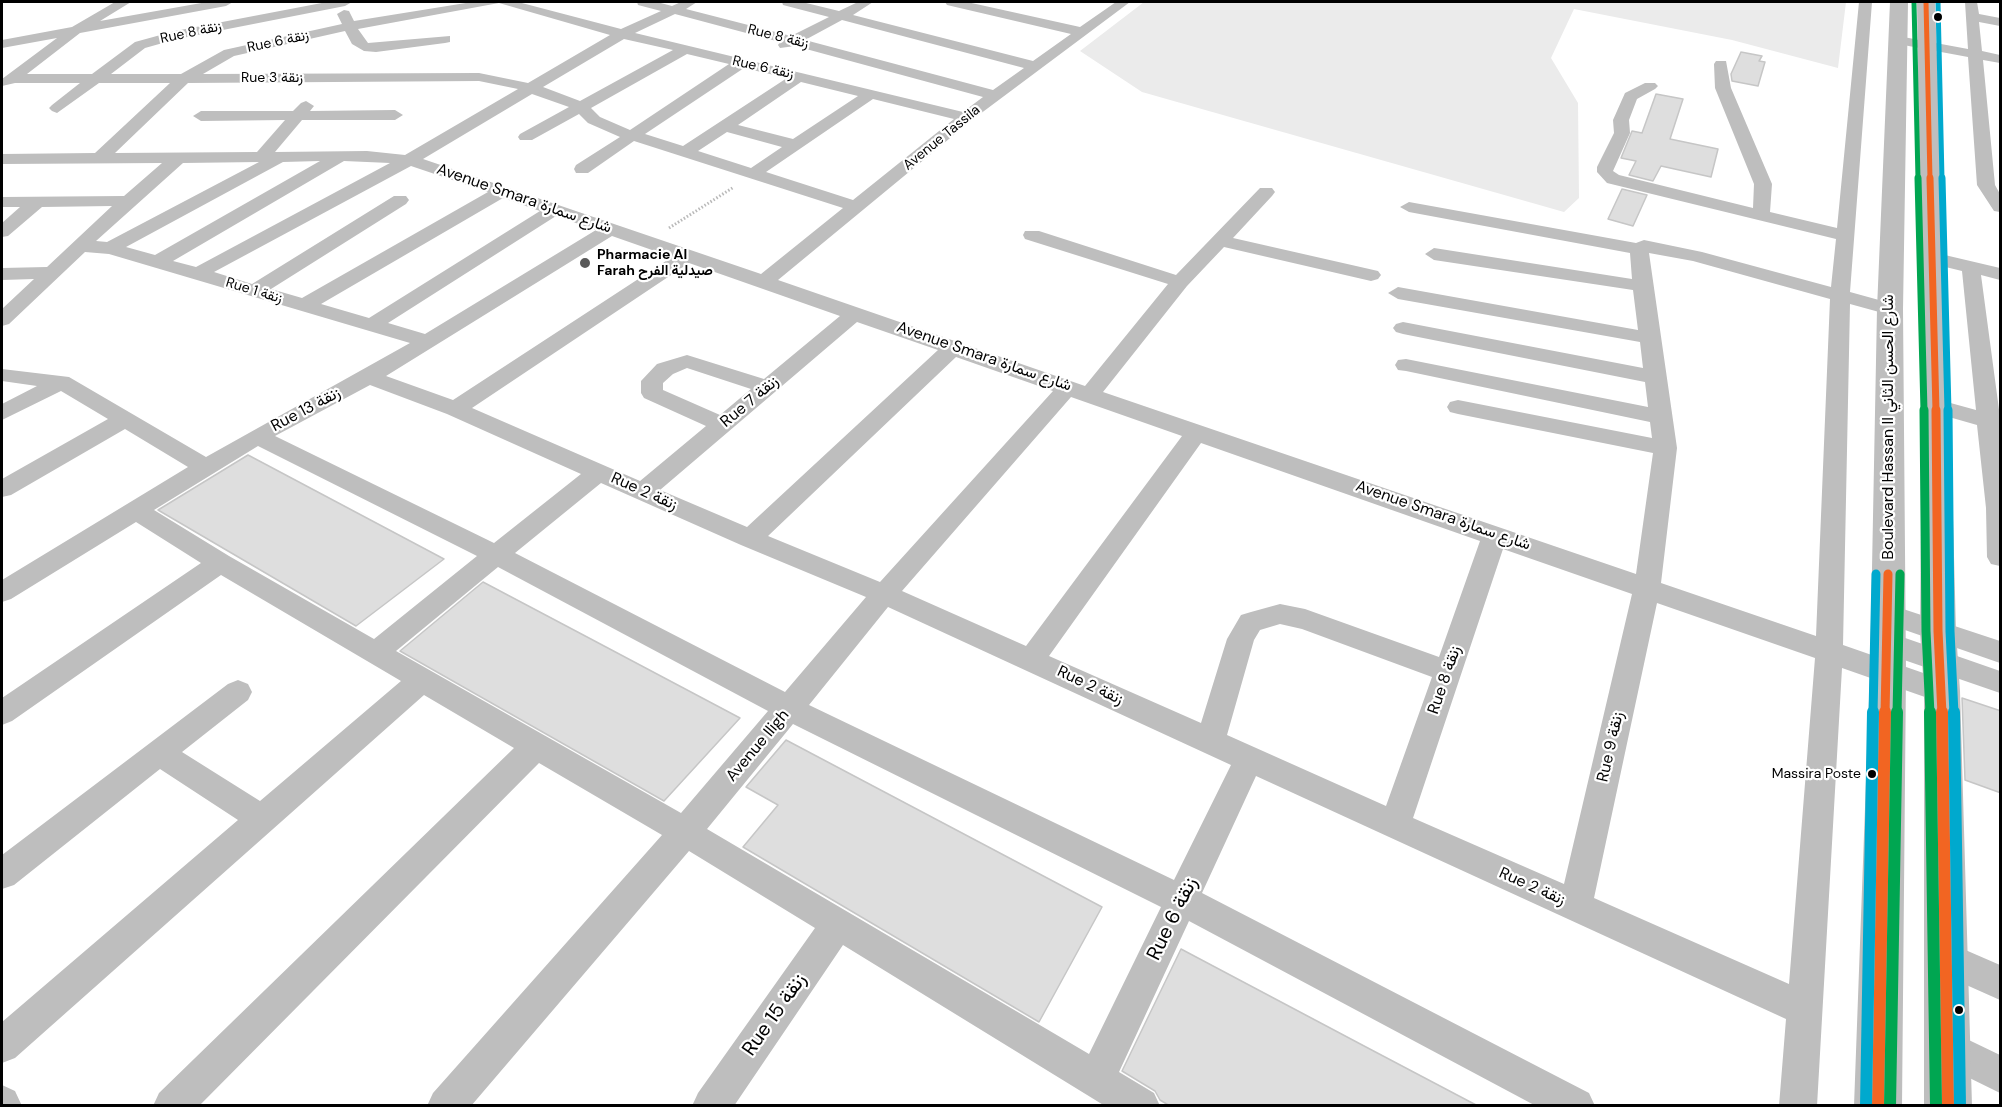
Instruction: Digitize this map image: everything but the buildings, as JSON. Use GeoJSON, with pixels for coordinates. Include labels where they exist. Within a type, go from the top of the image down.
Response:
{"type":"FeatureCollection","features":[{"type":"Feature","properties":{"kind":"main road","name":"Boulevard Hassan II شارع الحسن الثاني"},"geometry":{"type":"LineString","coordinates":[[1899,2],[1913,40],[1932,258],[1948,1106]]}},
{"type":"Feature","properties":{"kind":"main road","name":"Boulevard Hassan II شارع الحسن الثاني"},"geometry":{"type":"LineString","coordinates":[[1878,1106],[1888,643],[1890,309],[1913,40],[1926,2]]}},
{"type":"Feature","properties":{"kind":"street"},"geometry":{"type":"LineString","coordinates":[[6,83],[76,30],[124,2]]}},
{"type":"Feature","properties":{"kind":"street"},"geometry":{"type":"LineString","coordinates":[[2,44],[226,2]]}},
{"type":"Feature","properties":{"kind":"street"},"geometry":{"type":"LineString","coordinates":[[339,2],[357,41],[364,47],[376,48],[445,39]]}},
{"type":"Feature","properties":{"kind":"street","name":"Rue 8 زنقة"},"geometry":{"type":"LineString","coordinates":[[57,108],[134,49],[151,41],[339,2]]}},
{"type":"Feature","properties":{"kind":"street","name":"Rue 6 زنقة"},"geometry":{"type":"LineString","coordinates":[[100,158],[184,78],[229,53],[351,26],[493,2]]}},
{"type":"Feature","properties":{"kind":"street","name":"Rue 6 زنقة"},"geometry":{"type":"LineString","coordinates":[[505,2],[524,3],[622,34],[684,50],[877,94],[966,117]]}},
{"type":"Feature","properties":{"kind":"street","name":"Rue 8 زنقة"},"geometry":{"type":"LineString","coordinates":[[645,2],[913,72],[995,96]]}},
{"type":"Feature","properties":{"kind":"street"},"geometry":{"type":"LineString","coordinates":[[197,274],[409,160],[622,34],[691,2]]}},
{"type":"Feature","properties":{"kind":"street"},"geometry":{"type":"LineString","coordinates":[[795,2],[1035,66]]}},
{"type":"Feature","properties":{"kind":"street"},"geometry":{"type":"LineString","coordinates":[[582,169],[747,64],[867,2]]}},
{"type":"Feature","properties":{"kind":"street"},"geometry":{"type":"LineString","coordinates":[[952,2],[981,4],[1082,32]]}},
{"type":"Feature","properties":{"kind":"street","name":"Avenue Tassila"},"geometry":{"type":"LineString","coordinates":[[765,281],[966,117],[1124,2]]}},
{"type":"Feature","properties":{"kind":"street"},"geometry":{"type":"LineString","coordinates":[[1798,1106],[1829,651],[1840,296],[1866,2]]}},
{"type":"Feature","properties":{"kind":"street"},"geometry":{"type":"LineString","coordinates":[[1971,2],[1976,52],[1984,90],[1983,136],[1986,185],[2001,207]]}},
{"type":"Feature","properties":{"kind":"street"},"geometry":{"type":"LineString","coordinates":[[1972,17],[2001,22]]}},
{"type":"Feature","properties":{"kind":"street"},"geometry":{"type":"LineString","coordinates":[[1913,40],[2001,59]]}},
{"type":"Feature","properties":{"kind":"street"},"geometry":{"type":"LineString","coordinates":[[754,173],[795,145],[956,46]]}},
{"type":"Feature","properties":{"kind":"street"},"geometry":{"type":"LineString","coordinates":[[526,137],[684,50]]}},
{"type":"Feature","properties":{"kind":"street"},"geometry":{"type":"LineString","coordinates":[[1976,52],[2001,53]]}},
{"type":"Feature","properties":{"kind":"street"},"geometry":{"type":"LineString","coordinates":[[1721,64],[1723,88],[1762,184],[1761,217]]}},
{"type":"Feature","properties":{"kind":"street","name":"Rue 3 زنقة"},"geometry":{"type":"LineString","coordinates":[[6,83],[94,79],[331,79],[479,76],[532,87],[581,107],[602,124],[857,207]]}},
{"type":"Feature","properties":{"kind":"street"},"geometry":{"type":"LineString","coordinates":[[686,152],[800,76]]}},
{"type":"Feature","properties":{"kind":"street"},"geometry":{"type":"LineString","coordinates":[[110,248],[270,157],[299,114],[331,79]]}},
{"type":"Feature","properties":{"kind":"street"},"geometry":{"type":"LineString","coordinates":[[1650,86],[1630,96],[1621,120],[1622,133],[1605,166],[1605,172],[1613,179],[1628,185],[1845,237]]}},
{"type":"Feature","properties":{"kind":"street"},"geometry":{"type":"LineString","coordinates":[[201,117],[299,114],[395,115]]}},
{"type":"Feature","properties":{"kind":"street"},"geometry":{"type":"LineString","coordinates":[[725,126],[795,145]]}},
{"type":"Feature","properties":{"kind":"street"},"geometry":{"type":"LineString","coordinates":[[1983,136],[2001,140]]}},
{"type":"Feature","properties":{"kind":"street"},"geometry":{"type":"LineString","coordinates":[[157,262],[340,156]]}},
{"type":"Feature","properties":{"kind":"street","name":"Avenue Smara شارع سمارة"},"geometry":{"type":"LineString","coordinates":[[2,159],[340,156],[409,160],[765,281],[1829,651],[1888,643],[1940,661]]}},
{"type":"Feature","properties":{"kind":"street"},"geometry":{"type":"LineString","coordinates":[[2,320],[128,201],[178,158]]}},
{"type":"Feature","properties":{"kind":"street"},"geometry":{"type":"LineString","coordinates":[[303,306],[502,192]]}},
{"type":"Feature","properties":{"kind":"street","name":"Avenue Iligh"},"geometry":{"type":"LineString","coordinates":[[446,1106],[685,832],[884,594],[1266,192]]}},
{"type":"Feature","properties":{"kind":"street"},"geometry":{"type":"LineString","coordinates":[[254,291],[400,200]]}},
{"type":"Feature","properties":{"kind":"street"},"geometry":{"type":"LineString","coordinates":[[2,202],[128,201]]}},
{"type":"Feature","properties":{"kind":"street"},"geometry":{"type":"LineString","coordinates":[[2,232],[37,202]]}},
{"type":"Feature","properties":{"kind":"street"},"geometry":{"type":"LineString","coordinates":[[1409,207],[1639,249],[1651,246],[1890,309]]}},
{"type":"Feature","properties":{"kind":"street"},"geometry":{"type":"LineString","coordinates":[[371,325],[555,209]]}},
{"type":"Feature","properties":{"kind":"street","name":"Rue 13 زنقة"},"geometry":{"type":"LineString","coordinates":[[2,592],[257,436],[369,377],[611,229]]}},
{"type":"Feature","properties":{"kind":"street"},"geometry":{"type":"LineString","coordinates":[[1032,235],[1180,282]]}},
{"type":"Feature","properties":{"kind":"street"},"geometry":{"type":"LineString","coordinates":[[1218,240],[1371,274]]}},
{"type":"Feature","properties":{"kind":"street","name":"Rue 1 زنقة"},"geometry":{"type":"LineString","coordinates":[[80,246],[110,248],[427,341]]}},
{"type":"Feature","properties":{"kind":"street","name":"Rue 9 زنقة"},"geometry":{"type":"LineString","coordinates":[[1575,907],[1647,587],[1665,448],[1642,286],[1639,249]]}},
{"type":"Feature","properties":{"kind":"street"},"geometry":{"type":"LineString","coordinates":[[1434,254],[1642,286]]}},
{"type":"Feature","properties":{"kind":"street"},"geometry":{"type":"LineString","coordinates":[[455,409],[688,255]]}},
{"type":"Feature","properties":{"kind":"street"},"geometry":{"type":"LineString","coordinates":[[1932,258],[2001,274]]}},
{"type":"Feature","properties":{"kind":"street"},"geometry":{"type":"LineString","coordinates":[[1971,268],[1978,343],[1994,422],[2001,556]]}},
{"type":"Feature","properties":{"kind":"street"},"geometry":{"type":"LineString","coordinates":[[2,274],[51,273]]}},
{"type":"Feature","properties":{"kind":"street"},"geometry":{"type":"LineString","coordinates":[[1398,293],[1650,338]]}},
{"type":"Feature","properties":{"kind":"street","name":"Rue 7 زنقة"},"geometry":{"type":"LineString","coordinates":[[643,491],[856,313]]}},
{"type":"Feature","properties":{"kind":"street"},"geometry":{"type":"LineString","coordinates":[[1403,328],[1655,377]]}},
{"type":"Feature","properties":{"kind":"street"},"geometry":{"type":"LineString","coordinates":[[1978,343],[2001,348]]}},
{"type":"Feature","properties":{"kind":"street"},"geometry":{"type":"LineString","coordinates":[[750,538],[954,347]]}},
{"type":"Feature","properties":{"kind":"street"},"geometry":{"type":"LineString","coordinates":[[723,425],[652,393],[652,381],[665,369],[687,361],[768,387]]}},
{"type":"Feature","properties":{"kind":"street"},"geometry":{"type":"LineString","coordinates":[[1407,365],[1661,417]]}},
{"type":"Feature","properties":{"kind":"street"},"geometry":{"type":"LineString","coordinates":[[2,375],[61,382],[207,468]]}},
{"type":"Feature","properties":{"kind":"street","name":"Rue 2 زنقة"},"geometry":{"type":"LineString","coordinates":[[369,377],[455,409],[1032,659],[1804,1009]]}},
{"type":"Feature","properties":{"kind":"street"},"geometry":{"type":"LineString","coordinates":[[2,413],[61,382]]}},
{"type":"Feature","properties":{"kind":"street"},"geometry":{"type":"LineString","coordinates":[[1936,406],[1994,422]]}},
{"type":"Feature","properties":{"kind":"street"},"geometry":{"type":"LineString","coordinates":[[1458,407],[1665,448]]}},
{"type":"Feature","properties":{"kind":"street"},"geometry":{"type":"LineString","coordinates":[[2,489],[126,419]]}},
{"type":"Feature","properties":{"kind":"street"},"geometry":{"type":"LineString","coordinates":[[1032,659],[1198,431]]}},
{"type":"Feature","properties":{"kind":"street"},"geometry":{"type":"LineString","coordinates":[[257,436],[497,555],[790,708],[1183,900],[1576,1106]]}},
{"type":"Feature","properties":{"kind":"street"},"geometry":{"type":"LineString","coordinates":[[376,652],[599,472]]}},
{"type":"Feature","properties":{"kind":"street"},"geometry":{"type":"LineString","coordinates":[[136,510],[220,562],[685,832],[1141,1106]]}},
{"type":"Feature","properties":{"kind":"street","name":"Rue 8 زنقة"},"geometry":{"type":"LineString","coordinates":[[1395,825],[1495,534]]}},
{"type":"Feature","properties":{"kind":"street"},"geometry":{"type":"LineString","coordinates":[[2,713],[220,562]]}},
{"type":"Feature","properties":{"kind":"street"},"geometry":{"type":"LineString","coordinates":[[1210,741],[1241,639],[1251,622],[1280,614],[1305,619],[1448,672]]}},
{"type":"Feature","properties":{"kind":"street"},"geometry":{"type":"LineString","coordinates":[[1940,661],[2001,652]]}},
{"type":"Feature","properties":{"kind":"street"},"geometry":{"type":"LineString","coordinates":[[1940,661],[2001,682]]}},
{"type":"Feature","properties":{"kind":"street"},"geometry":{"type":"LineString","coordinates":[[2,1045],[423,679]]}},
{"type":"Feature","properties":{"kind":"street"},"geometry":{"type":"LineString","coordinates":[[2,874],[238,692]]}},
{"type":"Feature","properties":{"kind":"street"},"geometry":{"type":"LineString","coordinates":[[172,1106],[536,746]]}},
{"type":"Feature","properties":{"kind":"street"},"geometry":{"type":"LineString","coordinates":[[159,753],[262,819]]}},
{"type":"Feature","properties":{"kind":"street","name":"Rue 6 زنقة"},"geometry":{"type":"LineString","coordinates":[[1096,1079],[1250,759]]}},
{"type":"Feature","properties":{"kind":"street","name":"Rue 15 زنقة"},"geometry":{"type":"LineString","coordinates":[[711,1106],[838,924]]}},
{"type":"Feature","properties":{"kind":"street"},"geometry":{"type":"LineString","coordinates":[[1947,959],[2001,983]]}},
{"type":"Feature","properties":{"kind":"street"},"geometry":{"type":"LineString","coordinates":[[1948,1048],[2001,1075]]}},
{"type":"Feature","properties":{"kind":"path"},"geometry":{"type":"LineString","coordinates":[[649,242],[754,173]]}},
{"type":"Feature","properties":{"kind":"shaded area"},"geometry":{"type":"Polygon","coordinates":[[[1144,2],[1846,2],[1838,68],[1732,40],[1574,9],[1551,58],[1578,103],[1579,198],[1564,212],[1142,92],[1080,51],[1144,2]]]}},
{"type":"Feature","properties":{"kind":"transit line"},"geometry":{"type":"LineString","coordinates":[[1914,2],[1924,406],[1926,631],[1930,691],[1936,1106]]}},
{"type":"Feature","properties":{"kind":"transit line"},"geometry":{"type":"LineString","coordinates":[[1926,2],[1936,406],[1938,631],[1942,691],[1948,1106]]}},
{"type":"Feature","properties":{"kind":"transit line"},"geometry":{"type":"LineString","coordinates":[[1938,2],[1948,406],[1950,631],[1954,691],[1960,1106]]}},
{"type":"Feature","properties":{"kind":"transit line"},"geometry":{"type":"LineString","coordinates":[[1866,1106],[1876,574]]}},
{"type":"Feature","properties":{"kind":"transit line"},"geometry":{"type":"LineString","coordinates":[[1878,1106],[1888,574]]}},
{"type":"Feature","properties":{"kind":"transit line"},"geometry":{"type":"LineString","coordinates":[[1890,1106],[1900,574]]}},
{"type":"Feature","properties":{"kind":"place","name":"Pharmacie Al Farah صيدلية الفرح"},"geometry":{"type":"Point","coordinates":[585,263]}},
{"type":"Feature","properties":{"kind":"place","name":"Massira Poste"},"geometry":{"type":"Point","coordinates":[1872,774]}}]}
